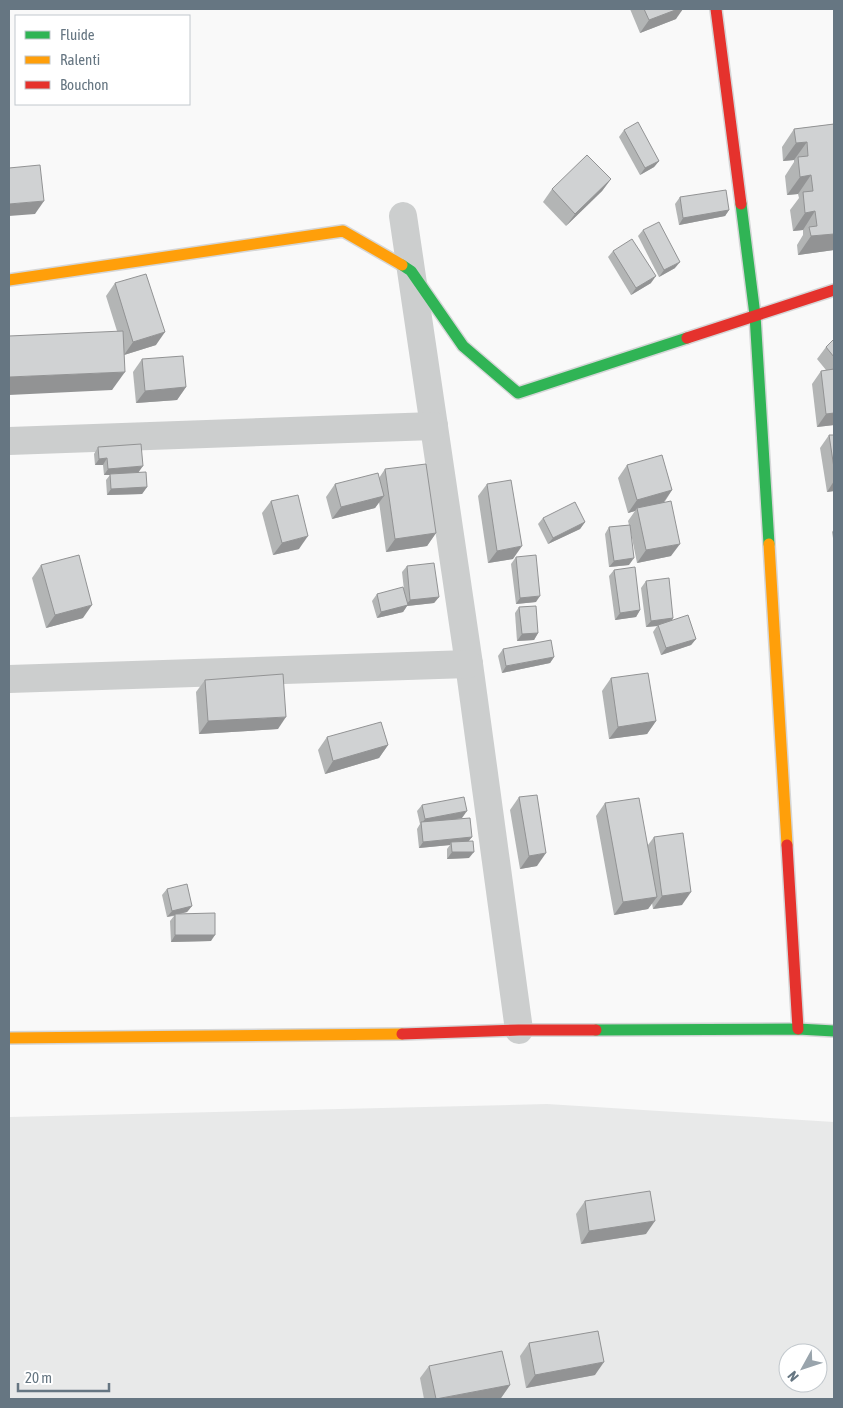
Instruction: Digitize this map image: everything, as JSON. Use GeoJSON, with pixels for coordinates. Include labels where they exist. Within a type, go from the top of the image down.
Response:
{"type":"FeatureCollection","features":[{"type":"Feature","properties":{"kind":"street"},"geometry":{"type":"LineString","coordinates":[[716,9],[755,315],[798,1029]]}},
{"type":"Feature","properties":{"kind":"street"},"geometry":{"type":"LineString","coordinates":[[403,216],[469,664],[519,1030]]}},
{"type":"Feature","properties":{"kind":"street"},"geometry":{"type":"LineString","coordinates":[[9,280],[343,231],[411,271],[464,346],[518,393],[834,290]]}},
{"type":"Feature","properties":{"kind":"street"},"geometry":{"type":"LineString","coordinates":[[9,441],[434,426]]}},
{"type":"Feature","properties":{"kind":"street"},"geometry":{"type":"LineString","coordinates":[[9,679],[469,664]]}},
{"type":"Feature","properties":{"kind":"street"},"geometry":{"type":"LineString","coordinates":[[9,1038],[352,1035],[519,1030],[798,1029],[834,1031]]}},
{"type":"Feature","properties":{"kind":"shaded area"},"geometry":{"type":"Polygon","coordinates":[[[547,1104],[834,1122],[834,1399],[9,1399],[9,1117],[547,1104]]]}},
{"type":"Feature","properties":{"kind":"building"},"geometry":{"type":"Polygon","coordinates":[[[644,9],[678,9],[649,20],[644,9]]]}},
{"type":"Feature","properties":{"kind":"building"},"geometry":{"type":"Polygon","coordinates":[[[638,122],[659,161],[645,168],[624,130],[638,122]]]}},
{"type":"Feature","properties":{"kind":"building"},"geometry":{"type":"Polygon","coordinates":[[[834,124],[834,234],[811,236],[809,227],[817,226],[815,211],[805,213],[803,192],[813,191],[811,175],[800,177],[798,157],[808,156],[807,142],[796,143],[794,129],[834,124]]]}},
{"type":"Feature","properties":{"kind":"building"},"geometry":{"type":"Polygon","coordinates":[[[587,155],[611,179],[575,214],[552,189],[587,155]]]}},
{"type":"Feature","properties":{"kind":"building"},"geometry":{"type":"Polygon","coordinates":[[[40,165],[44,201],[9,204],[9,168],[40,165]]]}},
{"type":"Feature","properties":{"kind":"building"},"geometry":{"type":"Polygon","coordinates":[[[726,190],[729,210],[683,218],[680,197],[726,190]]]}},
{"type":"Feature","properties":{"kind":"building"},"geometry":{"type":"Polygon","coordinates":[[[659,222],[680,262],[664,270],[643,230],[659,222]]]}},
{"type":"Feature","properties":{"kind":"building"},"geometry":{"type":"Polygon","coordinates":[[[632,239],[656,276],[636,288],[613,251],[632,239]]]}},
{"type":"Feature","properties":{"kind":"building"},"geometry":{"type":"Polygon","coordinates":[[[146,274],[165,332],[133,342],[115,283],[146,274]]]}},
{"type":"Feature","properties":{"kind":"building"},"geometry":{"type":"Polygon","coordinates":[[[123,331],[125,372],[9,377],[9,336],[123,331]]]}},
{"type":"Feature","properties":{"kind":"building"},"geometry":{"type":"Polygon","coordinates":[[[834,339],[834,357],[826,347],[834,339]]]}},
{"type":"Feature","properties":{"kind":"building"},"geometry":{"type":"Polygon","coordinates":[[[183,356],[186,387],[145,391],[142,359],[183,356]]]}},
{"type":"Feature","properties":{"kind":"building"},"geometry":{"type":"Polygon","coordinates":[[[834,369],[834,413],[826,414],[821,371],[834,369]]]}},
{"type":"Feature","properties":{"kind":"building"},"geometry":{"type":"Polygon","coordinates":[[[829,435],[834,435],[834,468],[829,435]]]}},
{"type":"Feature","properties":{"kind":"building"},"geometry":{"type":"Polygon","coordinates":[[[141,444],[143,466],[108,469],[107,458],[99,459],[98,447],[141,444]]]}},
{"type":"Feature","properties":{"kind":"building"},"geometry":{"type":"Polygon","coordinates":[[[662,455],[672,490],[637,500],[627,465],[662,455]]]}},
{"type":"Feature","properties":{"kind":"building"},"geometry":{"type":"Polygon","coordinates":[[[426,464],[436,533],[395,539],[385,469],[426,464]]]}},
{"type":"Feature","properties":{"kind":"building"},"geometry":{"type":"Polygon","coordinates":[[[146,472],[147,487],[111,489],[110,474],[146,472]]]}},
{"type":"Feature","properties":{"kind":"building"},"geometry":{"type":"Polygon","coordinates":[[[378,473],[384,496],[341,507],[335,484],[378,473]]]}},
{"type":"Feature","properties":{"kind":"building"},"geometry":{"type":"Polygon","coordinates":[[[511,480],[522,546],[497,551],[487,484],[511,480]]]}},
{"type":"Feature","properties":{"kind":"building"},"geometry":{"type":"Polygon","coordinates":[[[298,495],[308,536],[282,543],[271,501],[298,495]]]}},
{"type":"Feature","properties":{"kind":"building"},"geometry":{"type":"Polygon","coordinates":[[[671,501],[680,544],[646,550],[637,508],[671,501]]]}},
{"type":"Feature","properties":{"kind":"building"},"geometry":{"type":"Polygon","coordinates":[[[575,502],[585,522],[553,538],[543,518],[575,502]]]}},
{"type":"Feature","properties":{"kind":"building"},"geometry":{"type":"Polygon","coordinates":[[[630,525],[634,558],[614,561],[609,527],[630,525]]]}},
{"type":"Feature","properties":{"kind":"building"},"geometry":{"type":"Polygon","coordinates":[[[79,555],[92,605],[55,615],[41,565],[79,555]]]}},
{"type":"Feature","properties":{"kind":"building"},"geometry":{"type":"Polygon","coordinates":[[[536,555],[540,596],[520,598],[516,557],[536,555]]]}},
{"type":"Feature","properties":{"kind":"building"},"geometry":{"type":"Polygon","coordinates":[[[434,563],[439,597],[410,600],[407,566],[434,563]]]}},
{"type":"Feature","properties":{"kind":"building"},"geometry":{"type":"Polygon","coordinates":[[[635,567],[640,610],[620,613],[614,570],[635,567]]]}},
{"type":"Feature","properties":{"kind":"building"},"geometry":{"type":"Polygon","coordinates":[[[669,578],[673,618],[651,621],[646,581],[669,578]]]}},
{"type":"Feature","properties":{"kind":"building"},"geometry":{"type":"Polygon","coordinates":[[[403,587],[408,605],[381,612],[377,594],[403,587]]]}},
{"type":"Feature","properties":{"kind":"building"},"geometry":{"type":"Polygon","coordinates":[[[536,606],[538,633],[522,634],[519,607],[536,606]]]}},
{"type":"Feature","properties":{"kind":"building"},"geometry":{"type":"Polygon","coordinates":[[[688,615],[696,639],[666,648],[658,625],[688,615]]]}},
{"type":"Feature","properties":{"kind":"building"},"geometry":{"type":"Polygon","coordinates":[[[551,640],[554,657],[506,666],[503,649],[551,640]]]}},
{"type":"Feature","properties":{"kind":"building"},"geometry":{"type":"Polygon","coordinates":[[[648,673],[656,721],[618,727],[611,678],[648,673]]]}},
{"type":"Feature","properties":{"kind":"building"},"geometry":{"type":"Polygon","coordinates":[[[283,674],[286,717],[208,721],[205,680],[283,674]]]}},
{"type":"Feature","properties":{"kind":"building"},"geometry":{"type":"Polygon","coordinates":[[[381,722],[388,745],[333,761],[327,737],[381,722]]]}},
{"type":"Feature","properties":{"kind":"building"},"geometry":{"type":"Polygon","coordinates":[[[537,795],[546,853],[529,856],[519,797],[537,795]]]}},
{"type":"Feature","properties":{"kind":"building"},"geometry":{"type":"Polygon","coordinates":[[[464,797],[467,811],[425,819],[422,805],[464,797]]]}},
{"type":"Feature","properties":{"kind":"building"},"geometry":{"type":"Polygon","coordinates":[[[639,798],[657,897],[623,902],[605,803],[639,798]]]}},
{"type":"Feature","properties":{"kind":"building"},"geometry":{"type":"Polygon","coordinates":[[[470,818],[472,837],[423,842],[421,822],[470,818]]]}},
{"type":"Feature","properties":{"kind":"building"},"geometry":{"type":"Polygon","coordinates":[[[683,833],[691,892],[662,896],[654,837],[683,833]]]}},
{"type":"Feature","properties":{"kind":"building"},"geometry":{"type":"Polygon","coordinates":[[[473,841],[474,852],[452,852],[451,842],[473,841]]]}},
{"type":"Feature","properties":{"kind":"building"},"geometry":{"type":"Polygon","coordinates":[[[187,884],[192,906],[172,911],[167,889],[187,884]]]}},
{"type":"Feature","properties":{"kind":"building"},"geometry":{"type":"Polygon","coordinates":[[[215,913],[215,935],[175,935],[175,914],[215,913]]]}},
{"type":"Feature","properties":{"kind":"building"},"geometry":{"type":"Polygon","coordinates":[[[650,1191],[655,1221],[589,1231],[585,1201],[650,1191]]]}},
{"type":"Feature","properties":{"kind":"building"},"geometry":{"type":"Polygon","coordinates":[[[598,1331],[604,1362],[535,1375],[529,1343],[598,1331]]]}},
{"type":"Feature","properties":{"kind":"building"},"geometry":{"type":"Polygon","coordinates":[[[502,1351],[510,1385],[436,1399],[429,1366],[502,1351]]]}},
{"type":"Feature","properties":{"kind":"traffic: fast"},"geometry":{"type":"LineString","coordinates":[[741,204],[755,315],[769,544]]}},
{"type":"Feature","properties":{"kind":"traffic: fast"},"geometry":{"type":"LineString","coordinates":[[402,265],[411,271],[463,346],[518,393],[687,338]]}},
{"type":"Feature","properties":{"kind":"traffic: fast"},"geometry":{"type":"LineString","coordinates":[[596,1030],[798,1029],[834,1031]]}},
{"type":"Feature","properties":{"kind":"traffic: slow"},"geometry":{"type":"LineString","coordinates":[[9,280],[343,231],[402,265]]}},
{"type":"Feature","properties":{"kind":"traffic: slow"},"geometry":{"type":"LineString","coordinates":[[769,544],[787,845]]}},
{"type":"Feature","properties":{"kind":"traffic: slow"},"geometry":{"type":"LineString","coordinates":[[9,1038],[402,1034]]}},
{"type":"Feature","properties":{"kind":"traffic: jam"},"geometry":{"type":"LineString","coordinates":[[716,9],[741,204]]}},
{"type":"Feature","properties":{"kind":"traffic: jam"},"geometry":{"type":"LineString","coordinates":[[687,338],[834,290]]}},
{"type":"Feature","properties":{"kind":"traffic: jam"},"geometry":{"type":"LineString","coordinates":[[787,845],[798,1029]]}},
{"type":"Feature","properties":{"kind":"traffic: jam"},"geometry":{"type":"LineString","coordinates":[[402,1034],[519,1030],[596,1030]]}}]}
